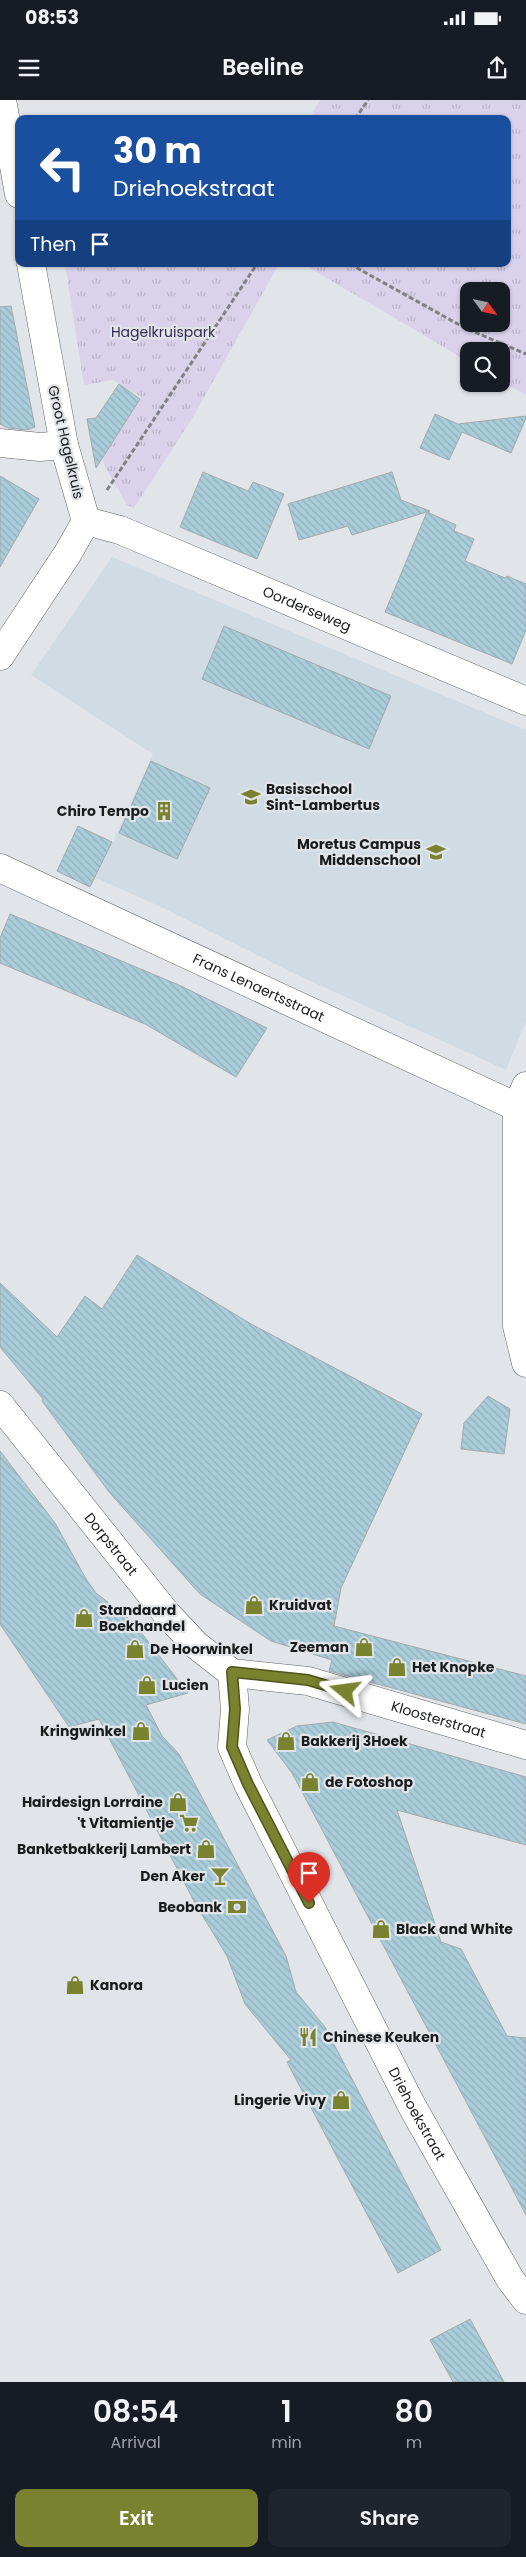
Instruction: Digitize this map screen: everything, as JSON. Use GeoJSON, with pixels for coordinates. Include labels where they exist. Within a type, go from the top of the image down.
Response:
{"type":"FeatureCollection","features":[{"type":"Feature","properties":{"kind":"street"},"geometry":{"type":"LineString","coordinates":[[2,100],[15,172]]}},
{"type":"Feature","properties":{"kind":"street","name":"Groot Hagelkruis"},"geometry":{"type":"LineString","coordinates":[[32,267],[64,445],[86,521]]}},
{"type":"Feature","properties":{"kind":"street"},"geometry":{"type":"LineString","coordinates":[[0,443],[40,447],[64,445]]}},
{"type":"Feature","properties":{"kind":"street"},"geometry":{"type":"LineString","coordinates":[[0,656],[68,553],[86,521]]}},
{"type":"Feature","properties":{"kind":"street","name":"Oorderseweg"},"geometry":{"type":"LineString","coordinates":[[86,521],[120,530],[526,702]]}},
{"type":"Feature","properties":{"kind":"street","name":"Frans Lenaertsstraat"},"geometry":{"type":"LineString","coordinates":[[0,868],[523,1100]]}},
{"type":"Feature","properties":{"kind":"street"},"geometry":{"type":"LineString","coordinates":[[523,1100],[517,1326],[526,1363]]}},
{"type":"Feature","properties":{"kind":"street","name":"Dorpstraat"},"geometry":{"type":"LineString","coordinates":[[0,1405],[166,1613],[196,1645],[232,1672]]}},
{"type":"Feature","properties":{"kind":"street","name":"Kloosterstraat"},"geometry":{"type":"LineString","coordinates":[[232,1672],[308,1680],[526,1745]]}},
{"type":"Feature","properties":{"kind":"street","name":"Driehoekstraat"},"geometry":{"type":"LineString","coordinates":[[232,1672],[235,1709],[232,1747],[248,1784],[413,2108],[510,2280],[526,2300]]}},
{"type":"Feature","properties":{"kind":"path"},"geometry":{"type":"LineString","coordinates":[[358,115],[368,100]]}},
{"type":"Feature","properties":{"kind":"path"},"geometry":{"type":"LineString","coordinates":[[86,521],[255,267]]}},
{"type":"Feature","properties":{"kind":"path"},"geometry":{"type":"LineString","coordinates":[[355,267],[465,328],[526,354]]}},
{"type":"Feature","properties":{"kind":"shaded area"},"geometry":{"type":"Polygon","coordinates":[[[112,557],[526,730],[526,1022],[506,1070],[295,974],[161,907],[96,878],[153,754],[31,675],[112,557]]]}},
{"type":"Feature","properties":{"kind":"green space"},"geometry":{"type":"Polygon","coordinates":[[[320,100],[526,100],[526,395],[510,386],[510,342],[460,342],[460,357],[308,267],[511,267],[511,115],[311,115],[320,100]]]}},
{"type":"Feature","properties":{"kind":"green space","name":"Hagelkruispark"},"geometry":{"type":"Polygon","coordinates":[[[65,267],[277,267],[193,417],[134,508],[127,505],[104,465],[103,457],[141,397],[113,380],[84,385],[65,267]]]}},
{"type":"Feature","properties":{"kind":"building"},"geometry":{"type":"Polygon","coordinates":[[[11,306],[35,427],[27,430],[8,428],[0,424],[0,307],[11,306]]]}},
{"type":"Feature","properties":{"kind":"building"},"geometry":{"type":"Polygon","coordinates":[[[119,384],[140,399],[96,468],[87,419],[96,418],[119,384]]]}},
{"type":"Feature","properties":{"kind":"building"},"geometry":{"type":"Polygon","coordinates":[[[435,414],[458,424],[526,416],[526,418],[511,453],[462,432],[449,460],[420,448],[435,414]]]}},
{"type":"Feature","properties":{"kind":"building"},"geometry":{"type":"Polygon","coordinates":[[[203,472],[248,491],[253,482],[284,494],[257,559],[180,527],[203,472]]]}},
{"type":"Feature","properties":{"kind":"building"},"geometry":{"type":"Polygon","coordinates":[[[392,472],[401,500],[430,511],[352,535],[348,526],[299,540],[288,504],[392,472]]]}},
{"type":"Feature","properties":{"kind":"building"},"geometry":{"type":"Polygon","coordinates":[[[0,476],[39,499],[0,567],[0,476]]]}},
{"type":"Feature","properties":{"kind":"building"},"geometry":{"type":"Polygon","coordinates":[[[427,512],[456,525],[454,531],[474,539],[465,561],[505,578],[507,576],[526,584],[526,630],[512,664],[385,612],[427,512]]]}},
{"type":"Feature","properties":{"kind":"building"},"geometry":{"type":"Polygon","coordinates":[[[224,626],[391,696],[369,749],[202,679],[224,626]]]}},
{"type":"Feature","properties":{"kind":"building","name":"Chiro Tempo"},"geometry":{"type":"Polygon","coordinates":[[[151,761],[210,788],[177,859],[119,833],[151,761]]]}},
{"type":"Feature","properties":{"kind":"building"},"geometry":{"type":"Polygon","coordinates":[[[78,826],[112,842],[90,887],[57,871],[78,826]]]}},
{"type":"Feature","properties":{"kind":"building"},"geometry":{"type":"Polygon","coordinates":[[[10,914],[181,986],[267,1028],[236,1077],[145,1024],[0,963],[0,938],[10,914]]]}},
{"type":"Feature","properties":{"kind":"building"},"geometry":{"type":"Polygon","coordinates":[[[137,1255],[251,1324],[422,1414],[341,1588],[334,1626],[526,1676],[526,1724],[329,1671],[332,1660],[271,1641],[200,1594],[109,1492],[42,1401],[43,1399],[0,1347],[0,1283],[57,1337],[85,1296],[102,1309],[137,1255]]]}},
{"type":"Feature","properties":{"kind":"building"},"geometry":{"type":"Polygon","coordinates":[[[488,1396],[510,1409],[504,1454],[461,1449],[464,1423],[488,1396]]]}},
{"type":"Feature","properties":{"kind":"building"},"geometry":{"type":"Polygon","coordinates":[[[0,1451],[55,1523],[86,1579],[96,1593],[133,1622],[188,1693],[146,1705],[162,1736],[179,1754],[286,1956],[296,1992],[325,2027],[441,2250],[398,2273],[287,2062],[291,2060],[245,2004],[227,1956],[196,1905],[99,1719],[69,1727],[0,1624],[0,1451]]]}},
{"type":"Feature","properties":{"kind":"building"},"geometry":{"type":"Polygon","coordinates":[[[333,1722],[526,1777],[526,1845],[397,1810],[441,1942],[461,1949],[507,2036],[526,2038],[526,2215],[292,1773],[267,1740],[297,1726],[333,1722]]]}},
{"type":"Feature","properties":{"kind":"building"},"geometry":{"type":"Polygon","coordinates":[[[470,2319],[504,2382],[453,2382],[430,2340],[470,2319]]]}},
{"type":"Feature","properties":{"kind":"place","name":"Basisschool Sint-Lambertus"},"geometry":{"type":"Point","coordinates":[251,797]}},
{"type":"Feature","properties":{"kind":"place","name":"Chiro Tempo"},"geometry":{"type":"Point","coordinates":[164,811]}},
{"type":"Feature","properties":{"kind":"place","name":"Moretus Campus Middenschool"},"geometry":{"type":"Point","coordinates":[436,852]}},
{"type":"Feature","properties":{"kind":"place","name":"Kruidvat"},"geometry":{"type":"Point","coordinates":[254,1605]}},
{"type":"Feature","properties":{"kind":"place","name":"Standaard Boekhandel"},"geometry":{"type":"Point","coordinates":[84,1618]}},
{"type":"Feature","properties":{"kind":"place","name":"Zeeman"},"geometry":{"type":"Point","coordinates":[364,1647]}},
{"type":"Feature","properties":{"kind":"place","name":"De Hoorwinkel"},"geometry":{"type":"Point","coordinates":[135,1649]}},
{"type":"Feature","properties":{"kind":"place","name":"Het Knopke"},"geometry":{"type":"Point","coordinates":[397,1667]}},
{"type":"Feature","properties":{"kind":"place","name":"Lucien"},"geometry":{"type":"Point","coordinates":[147,1685]}},
{"type":"Feature","properties":{"kind":"place","name":"Kringwinkel"},"geometry":{"type":"Point","coordinates":[141,1731]}},
{"type":"Feature","properties":{"kind":"place","name":"Bakkerij 3Hoek"},"geometry":{"type":"Point","coordinates":[286,1741]}},
{"type":"Feature","properties":{"kind":"place","name":"de Fotoshop"},"geometry":{"type":"Point","coordinates":[310,1782]}},
{"type":"Feature","properties":{"kind":"place","name":"Hairdesign Lorraine"},"geometry":{"type":"Point","coordinates":[178,1802]}},
{"type":"Feature","properties":{"kind":"place","name":"'t Vitamientje"},"geometry":{"type":"Point","coordinates":[189,1823]}},
{"type":"Feature","properties":{"kind":"place","name":"Banketbakkerij Lambert"},"geometry":{"type":"Point","coordinates":[206,1849]}},
{"type":"Feature","properties":{"kind":"place","name":"Den Aker"},"geometry":{"type":"Point","coordinates":[220,1876]}},
{"type":"Feature","properties":{"kind":"place","name":"Beobank"},"geometry":{"type":"Point","coordinates":[237,1907]}},
{"type":"Feature","properties":{"kind":"place","name":"Black and White"},"geometry":{"type":"Point","coordinates":[381,1929]}},
{"type":"Feature","properties":{"kind":"place","name":"Kanora"},"geometry":{"type":"Point","coordinates":[75,1985]}},
{"type":"Feature","properties":{"kind":"place","name":"Chinese Keuken"},"geometry":{"type":"Point","coordinates":[308,2037]}},
{"type":"Feature","properties":{"kind":"place","name":"Lingerie Vivy"},"geometry":{"type":"Point","coordinates":[341,2100]}},
{"type":"Feature","properties":{"kind":"route"},"geometry":{"type":"LineString","coordinates":[[309,1903],[248,1784],[232,1747],[235,1709],[232,1672],[308,1680],[345,1691]]}}]}
